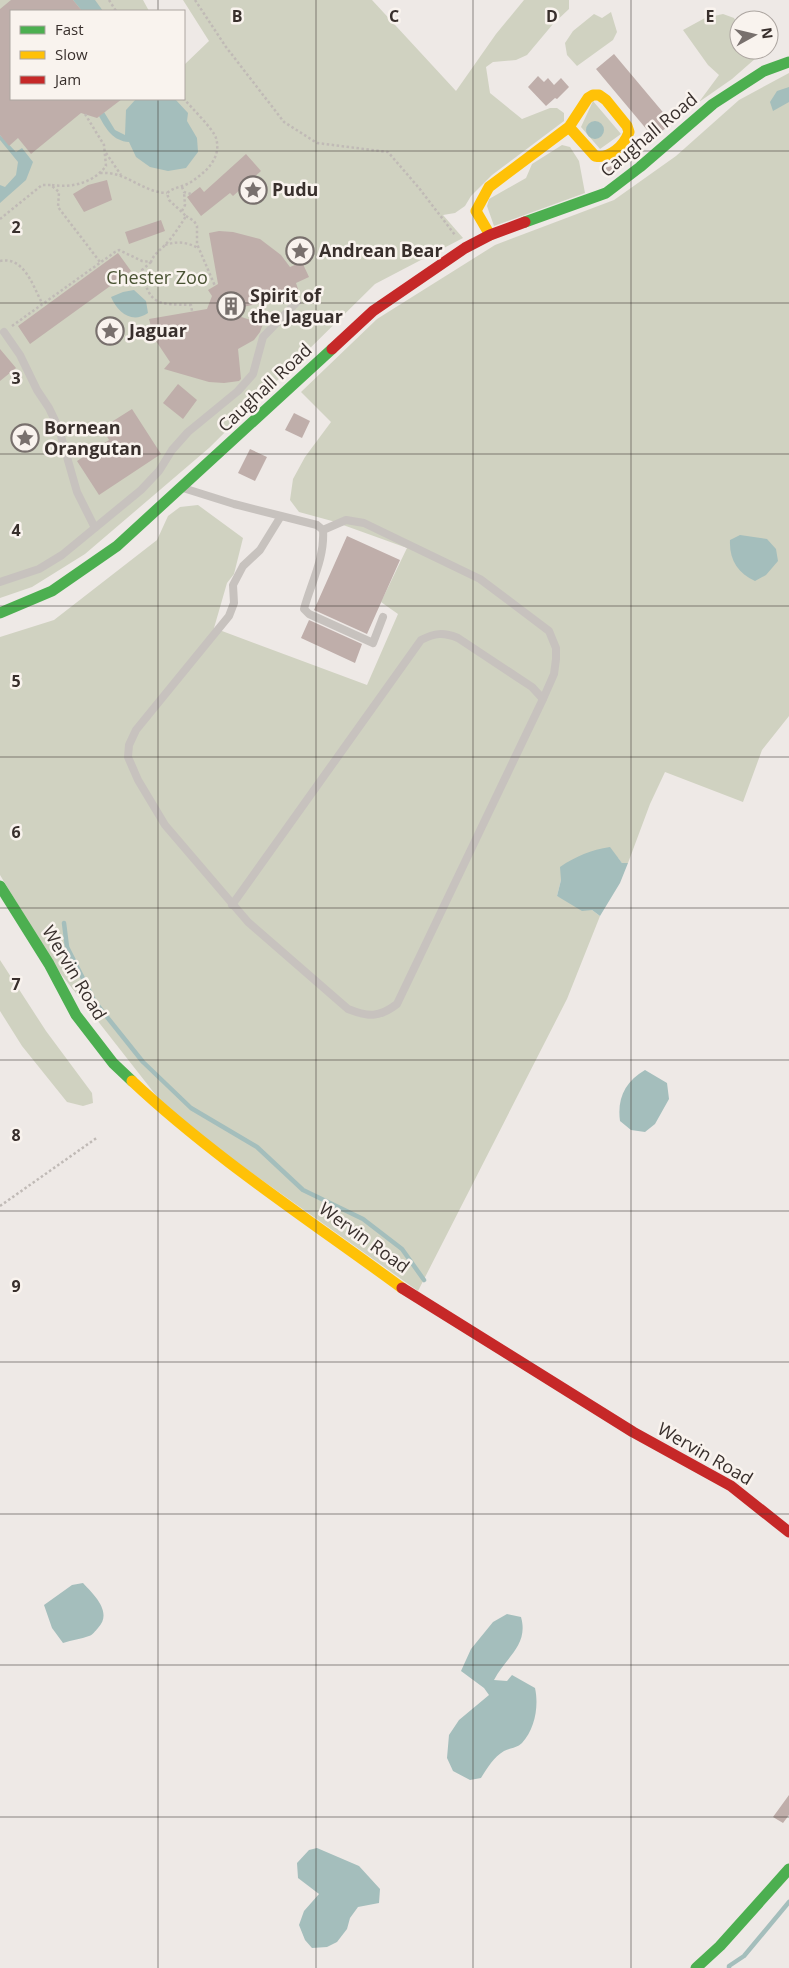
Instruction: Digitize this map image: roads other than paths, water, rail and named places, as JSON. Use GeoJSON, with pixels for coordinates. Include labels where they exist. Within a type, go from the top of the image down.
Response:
{"type":"FeatureCollection","features":[{"type":"Feature","properties":{"kind":"street","name":"Caughall Road"},"geometry":{"type":"LineString","coordinates":[[0,613],[52,591],[117,546],[373,311],[465,248],[490,235],[606,193],[640,167],[714,104],[764,71],[789,62]]}},
{"type":"Feature","properties":{"kind":"street"},"geometry":{"type":"LineString","coordinates":[[490,235],[476,212],[489,187],[569,127],[588,98],[593,95],[599,95],[627,126],[629,132],[624,141],[605,157],[600,158],[595,156],[569,127]]}},
{"type":"Feature","properties":{"kind":"street","name":"Wervin Road"},"geometry":{"type":"LineString","coordinates":[[0,886],[49,964],[76,1015],[113,1063],[166,1113],[228,1161],[413,1296],[633,1432],[731,1486],[789,1532]]}},
{"type":"Feature","properties":{"kind":"street"},"geometry":{"type":"LineString","coordinates":[[696,1968],[720,1946],[789,1868]]}},
{"type":"Feature","properties":{"kind":"lane"},"geometry":{"type":"LineString","coordinates":[[0,582],[39,569],[62,555],[141,490],[159,471],[172,450],[188,432],[238,391],[253,374],[263,338],[296,302]]}},
{"type":"Feature","properties":{"kind":"lane"},"geometry":{"type":"LineString","coordinates":[[4,332],[20,355],[59,429],[77,492],[95,528]]}},
{"type":"Feature","properties":{"kind":"lane"},"geometry":{"type":"LineString","coordinates":[[181,488],[234,504],[317,525],[323,530],[324,541],[319,568],[304,609],[310,614],[373,642],[383,617]]}},
{"type":"Feature","properties":{"kind":"lane"},"geometry":{"type":"LineString","coordinates":[[281,516],[260,550],[243,566],[236,579],[233,585],[234,602],[229,616],[136,730],[128,757],[138,780],[165,825],[248,922],[348,1009],[361,1014],[373,1015],[387,1012],[397,1004],[543,699],[554,674],[556,648],[549,631],[480,579],[364,523],[346,520],[323,530]]}},
{"type":"Feature","properties":{"kind":"lane"},"geometry":{"type":"LineString","coordinates":[[232,905],[421,640],[434,633],[444,633],[458,638],[532,687],[543,699]]}},
{"type":"Feature","properties":{"kind":"water"},"geometry":{"type":"Polygon","coordinates":[[[73,0],[95,0],[102,10],[81,10],[73,0]]]}},
{"type":"Feature","properties":{"kind":"water"},"geometry":{"type":"Polygon","coordinates":[[[789,87],[789,102],[773,111],[770,102],[777,91],[789,87]]]}},
{"type":"Feature","properties":{"kind":"water"},"geometry":{"type":"Polygon","coordinates":[[[135,100],[176,100],[188,113],[187,121],[197,138],[198,152],[186,168],[168,171],[150,167],[136,157],[129,142],[114,137],[107,130],[99,116],[104,112],[115,130],[125,135],[126,110],[135,100]]]}},
{"type":"Feature","properties":{"kind":"water"},"geometry":{"type":"Polygon","coordinates":[[[595,121],[603,126],[604,130],[599,138],[595,139],[587,134],[586,130],[591,122],[595,121]]]}},
{"type":"Feature","properties":{"kind":"water"},"geometry":{"type":"Polygon","coordinates":[[[0,135],[16,152],[22,148],[33,162],[26,180],[0,203],[0,185],[5,187],[16,175],[18,162],[0,140],[0,135]]]}},
{"type":"Feature","properties":{"kind":"water"},"geometry":{"type":"Polygon","coordinates":[[[134,290],[146,301],[148,313],[142,316],[131,317],[126,315],[117,308],[111,297],[134,290]]]}},
{"type":"Feature","properties":{"kind":"water"},"geometry":{"type":"Polygon","coordinates":[[[740,535],[767,539],[776,549],[778,561],[766,575],[755,581],[739,570],[731,554],[730,540],[740,535]]]}},
{"type":"Feature","properties":{"kind":"water"},"geometry":{"type":"Polygon","coordinates":[[[610,847],[622,863],[628,863],[620,883],[600,916],[592,910],[582,911],[557,896],[561,880],[560,867],[584,854],[610,847]]]}},
{"type":"Feature","properties":{"kind":"water"},"geometry":{"type":"Polygon","coordinates":[[[645,1070],[667,1083],[669,1099],[655,1124],[645,1132],[631,1130],[620,1121],[619,1113],[624,1091],[632,1080],[645,1070]]]}},
{"type":"Feature","properties":{"kind":"water"},"geometry":{"type":"Polygon","coordinates":[[[83,1583],[103,1610],[102,1622],[93,1634],[63,1643],[52,1628],[44,1605],[72,1585],[83,1583]]]}},
{"type":"Feature","properties":{"kind":"water"},"geometry":{"type":"Polygon","coordinates":[[[507,1614],[521,1617],[522,1635],[515,1650],[494,1680],[507,1681],[512,1675],[535,1688],[535,1717],[530,1731],[522,1743],[500,1753],[481,1778],[470,1780],[453,1771],[447,1758],[449,1735],[459,1720],[489,1695],[484,1688],[461,1671],[471,1649],[493,1622],[507,1614]]]}},
{"type":"Feature","properties":{"kind":"water"},"geometry":{"type":"Polygon","coordinates":[[[317,1848],[359,1866],[380,1889],[379,1903],[358,1907],[350,1918],[347,1929],[337,1942],[327,1947],[312,1948],[305,1940],[299,1925],[304,1911],[319,1894],[298,1878],[297,1863],[309,1850],[317,1848]]]}},
{"type":"Feature","properties":{"kind":"waterway"},"geometry":{"type":"LineString","coordinates":[[64,923],[67,947],[95,1002],[143,1062],[191,1108],[257,1147],[303,1190],[363,1219],[402,1249],[424,1280]]}},
{"type":"Feature","properties":{"kind":"waterway"},"geometry":{"type":"LineString","coordinates":[[729,1968],[729,1966],[744,1956],[789,1902]]}},
{"type":"Feature","properties":{"kind":"place","name":"Pudu"},"geometry":{"type":"Point","coordinates":[253,190]}},
{"type":"Feature","properties":{"kind":"place","name":"Andrean Bear"},"geometry":{"type":"Point","coordinates":[300,251]}},
{"type":"Feature","properties":{"kind":"place","name":"Spirit of the Jaguar"},"geometry":{"type":"Point","coordinates":[231,306]}},
{"type":"Feature","properties":{"kind":"place","name":"Jaguar"},"geometry":{"type":"Point","coordinates":[110,331]}},
{"type":"Feature","properties":{"kind":"place","name":"Bornean Orangutan"},"geometry":{"type":"Point","coordinates":[25,438]}},
{"type":"Feature","properties":{"kind":"park label","name":"Chester Zoo"},"geometry":{"type":"Point","coordinates":[157,278]}}]}
